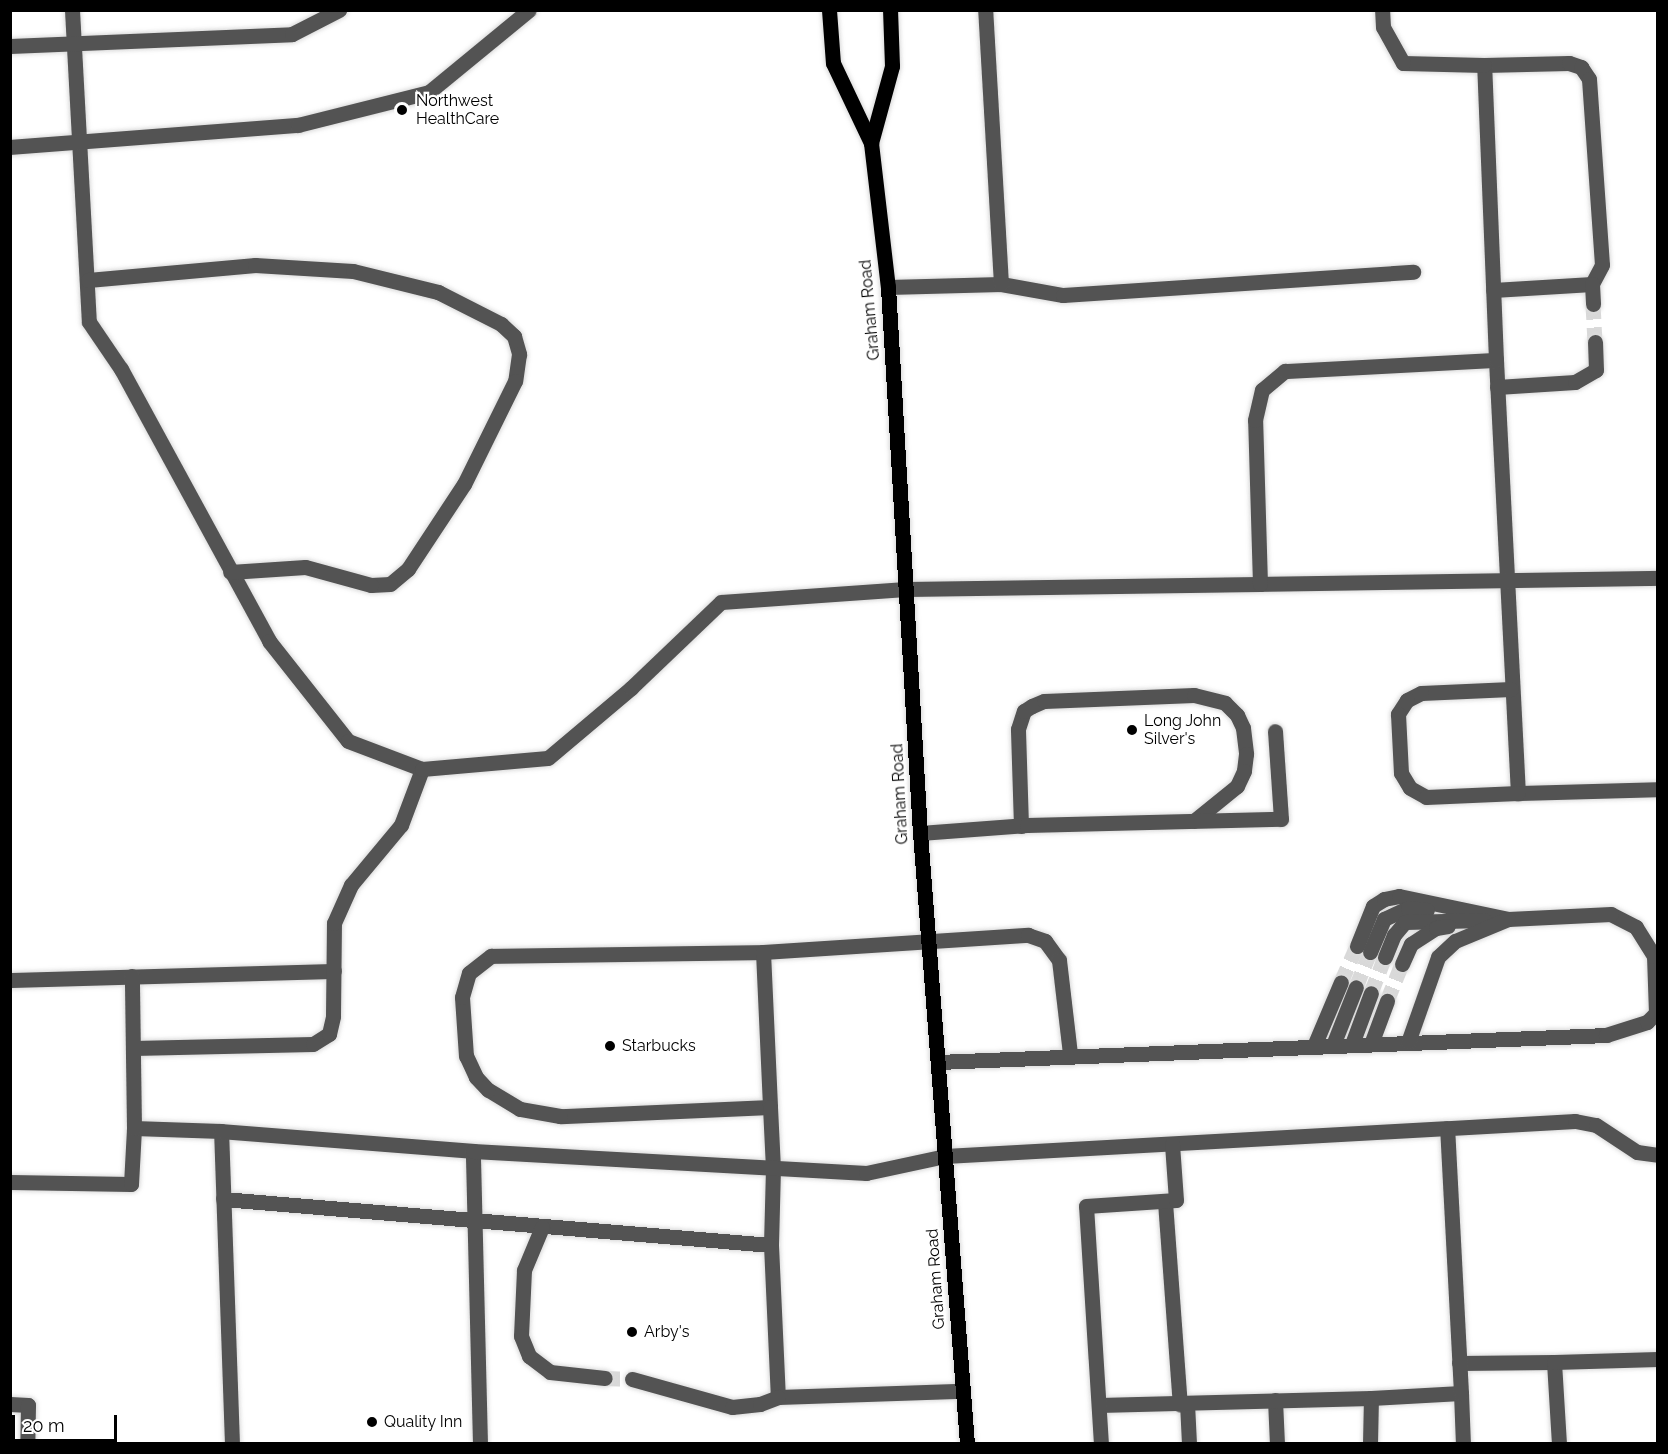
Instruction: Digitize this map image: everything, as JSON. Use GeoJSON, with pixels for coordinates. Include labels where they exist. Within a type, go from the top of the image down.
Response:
{"type":"FeatureCollection","features":[{"type":"Feature","properties":{"kind":"main road","name":"Graham Road"},"geometry":{"type":"LineString","coordinates":[[829,10],[833,63],[871,143],[888,287],[920,833],[967,1443]]}},
{"type":"Feature","properties":{"kind":"main road","name":"Graham Road"},"geometry":{"type":"LineString","coordinates":[[871,143],[892,66],[890,10]]}},
{"type":"Feature","properties":{"kind":"lane"},"geometry":{"type":"LineString","coordinates":[[72,10],[89,322],[121,369],[269,641],[348,741],[422,769],[548,758],[631,688],[721,602],[906,589],[1507,583],[1658,578]]}},
{"type":"Feature","properties":{"kind":"lane"},"geometry":{"type":"LineString","coordinates":[[10,46],[292,34],[339,10]]}},
{"type":"Feature","properties":{"kind":"lane"},"geometry":{"type":"LineString","coordinates":[[10,147],[78,145],[298,125],[429,92],[529,10]]}},
{"type":"Feature","properties":{"kind":"lane"},"geometry":{"type":"LineString","coordinates":[[984,10],[1001,284]]}},
{"type":"Feature","properties":{"kind":"lane"},"geometry":{"type":"LineString","coordinates":[[1382,10],[1383,27],[1404,63],[1484,65],[1569,63],[1581,67],[1589,79],[1602,265],[1592,284],[1593,304]]}},
{"type":"Feature","properties":{"kind":"lane"},"geometry":{"type":"LineString","coordinates":[[1484,65],[1511,689],[1518,793]]}},
{"type":"Feature","properties":{"kind":"lane"},"geometry":{"type":"LineString","coordinates":[[88,280],[255,265],[353,271],[438,292],[501,324],[514,336],[519,354],[515,381],[464,484],[408,569],[390,584],[371,585],[305,567],[230,572]]}},
{"type":"Feature","properties":{"kind":"lane"},"geometry":{"type":"LineString","coordinates":[[888,287],[1001,284],[1063,295],[1413,272]]}},
{"type":"Feature","properties":{"kind":"lane"},"geometry":{"type":"LineString","coordinates":[[1493,290],[1592,284]]}},
{"type":"Feature","properties":{"kind":"lane"},"geometry":{"type":"LineString","coordinates":[[1497,387],[1575,382],[1596,370],[1594,342]]}},
{"type":"Feature","properties":{"kind":"lane"},"geometry":{"type":"LineString","coordinates":[[1260,584],[1255,420],[1262,390],[1285,371],[1496,360]]}},
{"type":"Feature","properties":{"kind":"lane"},"geometry":{"type":"LineString","coordinates":[[1511,689],[1422,693],[1407,700],[1398,714],[1401,773],[1410,788],[1426,797],[1658,789]]}},
{"type":"Feature","properties":{"kind":"lane"},"geometry":{"type":"LineString","coordinates":[[1021,826],[1018,729],[1024,711],[1044,701],[1194,695],[1225,703],[1237,715],[1243,728],[1246,754],[1244,771],[1237,786],[1194,821]]}},
{"type":"Feature","properties":{"kind":"lane"},"geometry":{"type":"LineString","coordinates":[[920,833],[1021,826],[1281,819],[1275,731]]}},
{"type":"Feature","properties":{"kind":"lane"},"geometry":{"type":"LineString","coordinates":[[133,1048],[313,1044],[329,1034],[333,1016],[334,923],[351,885],[401,825],[422,769]]}},
{"type":"Feature","properties":{"kind":"lane"},"geometry":{"type":"LineString","coordinates":[[938,1062],[1070,1054],[1606,1035],[1647,1022],[1656,1013],[1654,956],[1636,927],[1611,914],[1508,919],[1405,922],[1394,935],[1371,952],[1373,906],[1384,898],[1399,896],[1508,919]]}},
{"type":"Feature","properties":{"kind":"lane"},"geometry":{"type":"LineString","coordinates":[[1402,964],[1411,944],[1436,928],[1508,919]]}},
{"type":"Feature","properties":{"kind":"lane"},"geometry":{"type":"LineString","coordinates":[[1408,1042],[1438,957],[1455,941],[1508,919]]}},
{"type":"Feature","properties":{"kind":"lane"},"geometry":{"type":"LineString","coordinates":[[770,1107],[560,1116],[520,1109],[488,1090],[476,1077],[466,1056],[462,997],[469,973],[491,956],[763,952],[928,939],[1028,935],[1045,941],[1059,960],[1070,1054]]}},
{"type":"Feature","properties":{"kind":"lane"},"geometry":{"type":"LineString","coordinates":[[763,952],[773,1168],[771,1245],[778,1397]]}},
{"type":"Feature","properties":{"kind":"lane"},"geometry":{"type":"LineString","coordinates":[[10,980],[334,971]]}},
{"type":"Feature","properties":{"kind":"lane"},"geometry":{"type":"LineString","coordinates":[[10,1182],[131,1184],[134,1128],[132,976]]}},
{"type":"Feature","properties":{"kind":"lane"},"geometry":{"type":"LineString","coordinates":[[1314,1046],[1349,984],[1333,1045]]}},
{"type":"Feature","properties":{"kind":"lane"},"geometry":{"type":"LineString","coordinates":[[1352,1044],[1371,993]]}},
{"type":"Feature","properties":{"kind":"lane"},"geometry":{"type":"LineString","coordinates":[[1371,1044],[1387,1001]]}},
{"type":"Feature","properties":{"kind":"lane"},"geometry":{"type":"LineString","coordinates":[[134,1128],[220,1131],[472,1151],[866,1173],[945,1156],[1575,1121],[1596,1125],[1636,1152],[1658,1155]]}},
{"type":"Feature","properties":{"kind":"lane"},"geometry":{"type":"LineString","coordinates":[[1447,1128],[1463,1443]]}},
{"type":"Feature","properties":{"kind":"lane"},"geometry":{"type":"LineString","coordinates":[[220,1131],[232,1443]]}},
{"type":"Feature","properties":{"kind":"lane"},"geometry":{"type":"LineString","coordinates":[[1101,1443],[1086,1206],[1176,1200],[1172,1144]]}},
{"type":"Feature","properties":{"kind":"lane"},"geometry":{"type":"LineString","coordinates":[[472,1151],[480,1443]]}},
{"type":"Feature","properties":{"kind":"lane"},"geometry":{"type":"LineString","coordinates":[[223,1199],[771,1245]]}},
{"type":"Feature","properties":{"kind":"lane"},"geometry":{"type":"LineString","coordinates":[[1165,1202],[1183,1403],[1189,1443]]}},
{"type":"Feature","properties":{"kind":"lane"},"geometry":{"type":"LineString","coordinates":[[542,1227],[524,1270],[521,1336],[529,1356],[550,1372],[605,1378]]}},
{"type":"Feature","properties":{"kind":"lane"},"geometry":{"type":"LineString","coordinates":[[1459,1363],[1658,1359]]}},
{"type":"Feature","properties":{"kind":"lane"},"geometry":{"type":"LineString","coordinates":[[1554,1362],[1559,1443]]}},
{"type":"Feature","properties":{"kind":"lane"},"geometry":{"type":"LineString","coordinates":[[632,1379],[732,1407],[760,1404],[778,1397],[963,1391]]}},
{"type":"Feature","properties":{"kind":"lane"},"geometry":{"type":"LineString","coordinates":[[1099,1406],[1461,1394]]}},
{"type":"Feature","properties":{"kind":"lane"},"geometry":{"type":"LineString","coordinates":[[1370,1443],[1371,1398]]}},
{"type":"Feature","properties":{"kind":"lane"},"geometry":{"type":"LineString","coordinates":[[1275,1400],[1276,1443]]}},
{"type":"Feature","properties":{"kind":"lane"},"geometry":{"type":"LineString","coordinates":[[10,1404],[28,1405],[27,1443]]}},
{"type":"Feature","properties":{"kind":"tunnel"},"geometry":{"type":"LineString","coordinates":[[1593,304],[1595,342]]}},
{"type":"Feature","properties":{"kind":"tunnel"},"geometry":{"type":"LineString","coordinates":[[1341,982],[1357,946]]}},
{"type":"Feature","properties":{"kind":"tunnel"},"geometry":{"type":"LineString","coordinates":[[1356,987],[1370,952]]}},
{"type":"Feature","properties":{"kind":"tunnel"},"geometry":{"type":"LineString","coordinates":[[1371,993],[1385,957]]}},
{"type":"Feature","properties":{"kind":"tunnel"},"geometry":{"type":"LineString","coordinates":[[1387,1001],[1402,964]]}},
{"type":"Feature","properties":{"kind":"tunnel"},"geometry":{"type":"LineString","coordinates":[[605,1378],[632,1379]]}},
{"type":"Feature","properties":{"kind":"place","name":"Northwest HealthCare"},"geometry":{"type":"Point","coordinates":[402,110]}},
{"type":"Feature","properties":{"kind":"place","name":"Long John Silver's"},"geometry":{"type":"Point","coordinates":[1132,730]}},
{"type":"Feature","properties":{"kind":"place","name":"Starbucks"},"geometry":{"type":"Point","coordinates":[610,1046]}},
{"type":"Feature","properties":{"kind":"place","name":"Arby's"},"geometry":{"type":"Point","coordinates":[632,1332]}},
{"type":"Feature","properties":{"kind":"place","name":"Quality Inn"},"geometry":{"type":"Point","coordinates":[372,1422]}}]}
